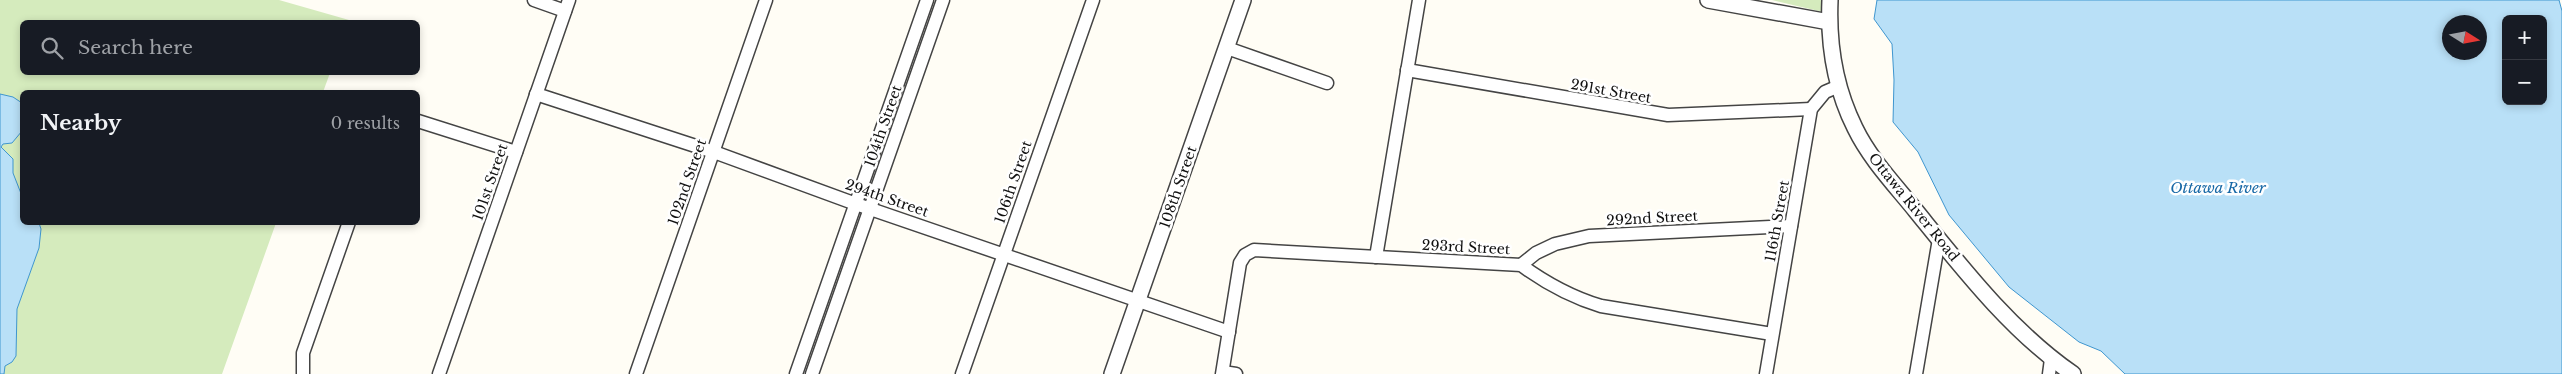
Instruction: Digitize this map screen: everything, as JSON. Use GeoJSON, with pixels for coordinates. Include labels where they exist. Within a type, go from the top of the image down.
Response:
{"type":"FeatureCollection","features":[{"type":"Feature","properties":{"kind":"street"},"geometry":{"type":"LineString","coordinates":[[534,0],[567,5]]}},
{"type":"Feature","properties":{"kind":"street","name":"102nd Street"},"geometry":{"type":"LineString","coordinates":[[636,374],[766,0]]}},
{"type":"Feature","properties":{"kind":"street","name":"104th Street"},"geometry":{"type":"LineString","coordinates":[[796,374],[927,0]]}},
{"type":"Feature","properties":{"kind":"street","name":"104th Street"},"geometry":{"type":"LineString","coordinates":[[812,374],[943,0]]}},
{"type":"Feature","properties":{"kind":"street","name":"106th Street"},"geometry":{"type":"LineString","coordinates":[[962,374],[1093,0]]}},
{"type":"Feature","properties":{"kind":"street","name":"108th Street"},"geometry":{"type":"LineString","coordinates":[[1112,374],[1244,0]]}},
{"type":"Feature","properties":{"kind":"street"},"geometry":{"type":"LineString","coordinates":[[1376,256],[1419,0]]}},
{"type":"Feature","properties":{"kind":"street"},"geometry":{"type":"LineString","coordinates":[[1708,0],[1828,22]]}},
{"type":"Feature","properties":{"kind":"street","name":"Ottawa River Road"},"geometry":{"type":"LineString","coordinates":[[1830,0],[1828,22],[1831,49],[1839,86],[1856,130],[1867,148],[1939,239],[2050,367],[2073,374]]}},
{"type":"Feature","properties":{"kind":"street","name":"101st Street"},"geometry":{"type":"LineString","coordinates":[[439,374],[567,5]]}},
{"type":"Feature","properties":{"kind":"street"},"geometry":{"type":"LineString","coordinates":[[914,36],[929,41]]}},
{"type":"Feature","properties":{"kind":"street"},"geometry":{"type":"LineString","coordinates":[[1226,48],[1327,83]]}},
{"type":"Feature","properties":{"kind":"street","name":"291st Street"},"geometry":{"type":"LineString","coordinates":[[1408,70],[1661,114],[1811,109]]}},
{"type":"Feature","properties":{"kind":"street"},"geometry":{"type":"LineString","coordinates":[[1811,109],[1824,92],[1839,86]]}},
{"type":"Feature","properties":{"kind":"street","name":"294th Street"},"geometry":{"type":"LineString","coordinates":[[536,94],[714,152],[856,204],[1229,332]]}},
{"type":"Feature","properties":{"kind":"street","name":"116th Street"},"geometry":{"type":"LineString","coordinates":[[1766,374],[1811,109]]}},
{"type":"Feature","properties":{"kind":"street"},"geometry":{"type":"LineString","coordinates":[[420,122],[516,152]]}},
{"type":"Feature","properties":{"kind":"street"},"geometry":{"type":"LineString","coordinates":[[303,374],[303,353],[348,225]]}},
{"type":"Feature","properties":{"kind":"street","name":"292nd Street"},"geometry":{"type":"LineString","coordinates":[[1521,265],[1536,253],[1555,244],[1589,236],[1791,226]]}},
{"type":"Feature","properties":{"kind":"street"},"geometry":{"type":"LineString","coordinates":[[1916,374],[1939,239]]}},
{"type":"Feature","properties":{"kind":"street","name":"293rd Street"},"geometry":{"type":"LineString","coordinates":[[1229,332],[1240,263],[1245,255],[1254,250],[1521,265],[1550,286],[1579,300],[1601,306],[1772,334]]}},
{"type":"Feature","properties":{"kind":"street"},"geometry":{"type":"LineString","coordinates":[[812,328],[827,333]]}},
{"type":"Feature","properties":{"kind":"street"},"geometry":{"type":"LineString","coordinates":[[1227,373],[1229,332]]}},
{"type":"Feature","properties":{"kind":"green space"},"geometry":{"type":"Polygon","coordinates":[[[0,0],[279,0],[349,20],[20,20],[20,75],[329,75],[324,90],[20,90],[20,225],[275,225],[222,374],[0,374],[0,0]]]}},
{"type":"Feature","properties":{"kind":"green space"},"geometry":{"type":"Polygon","coordinates":[[[1772,0],[1824,0],[1823,12],[1772,0]]]}},
{"type":"Feature","properties":{"kind":"water","name":"Ottawa River"},"geometry":{"type":"Polygon","coordinates":[[[1877,0],[2559,0],[2562,11],[2562,374],[2125,374],[2101,351],[2079,342],[2009,287],[1949,215],[1918,152],[1893,122],[1894,80],[1892,44],[1874,19],[1877,0]]]}},
{"type":"Feature","properties":{"kind":"water"},"geometry":{"type":"Polygon","coordinates":[[[0,94],[13,97],[20,102],[20,133],[12,143],[3,144],[1,147],[13,159],[13,173],[20,191],[20,225],[40,225],[41,229],[39,248],[17,309],[16,356],[12,362],[5,366],[4,374],[0,374],[0,94]]]}}]}
